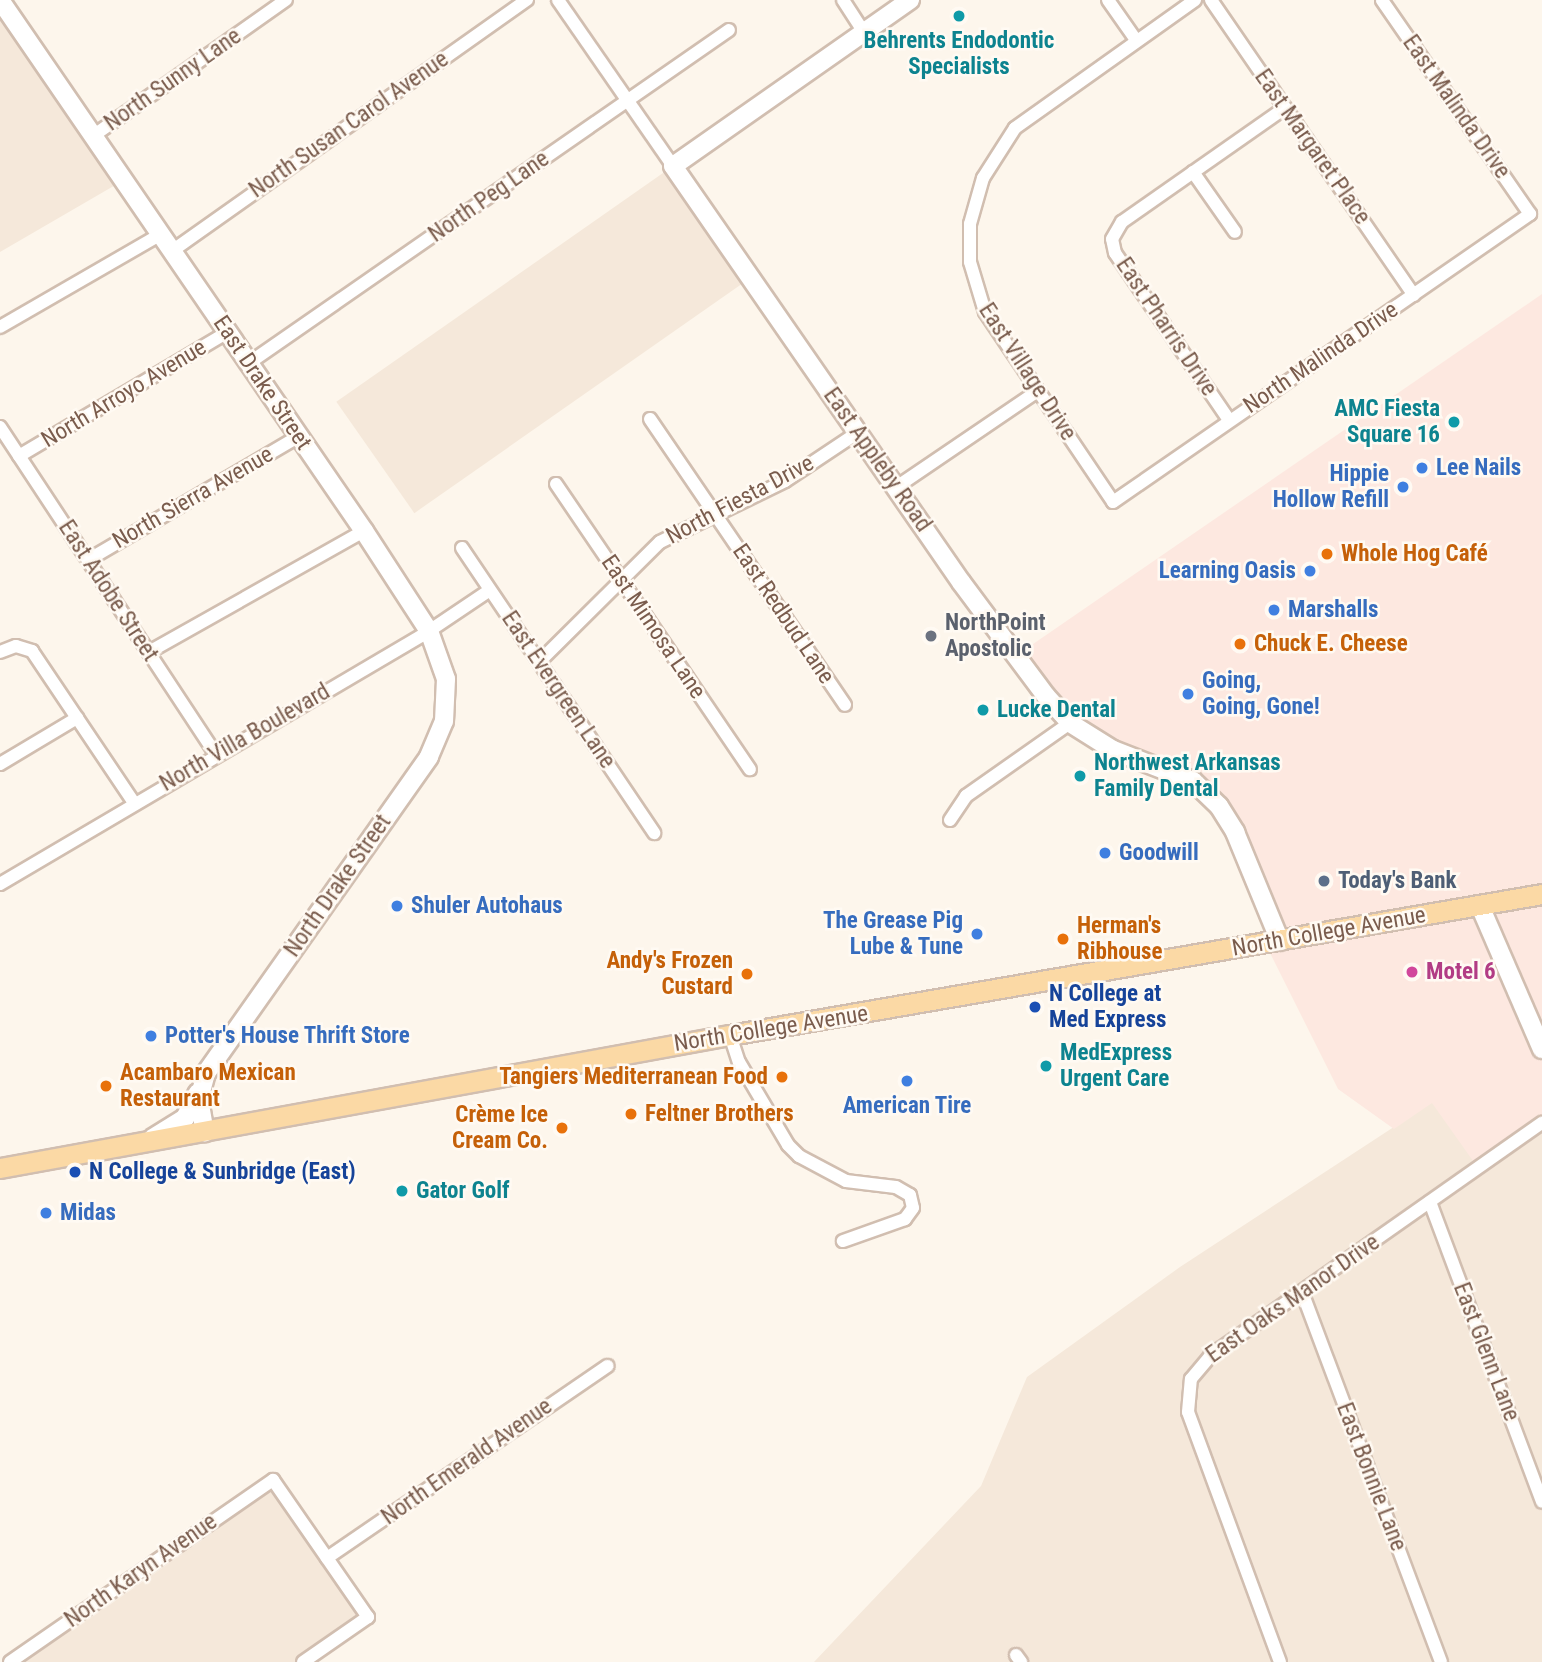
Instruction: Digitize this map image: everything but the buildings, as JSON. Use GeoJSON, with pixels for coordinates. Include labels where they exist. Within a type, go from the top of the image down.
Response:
{"type":"FeatureCollection","features":[{"type":"Feature","properties":{"kind":"main road","name":"North College Avenue"},"geometry":{"type":"LineString","coordinates":[[0,1168],[730,1035],[1542,894]]}},
{"type":"Feature","properties":{"kind":"street","name":"North Sunny Lane"},"geometry":{"type":"LineString","coordinates":[[93,136],[286,0]]}},
{"type":"Feature","properties":{"kind":"street","name":"North Susan Carol Avenue"},"geometry":{"type":"LineString","coordinates":[[172,251],[527,0]]}},
{"type":"Feature","properties":{"kind":"street"},"geometry":{"type":"LineString","coordinates":[[558,0],[673,166],[910,0]]}},
{"type":"Feature","properties":{"kind":"street"},"geometry":{"type":"LineString","coordinates":[[843,0],[864,32]]}},
{"type":"Feature","properties":{"kind":"street"},"geometry":{"type":"LineString","coordinates":[[1108,0],[1136,40]]}},
{"type":"Feature","properties":{"kind":"street","name":"East Village Drive"},"geometry":{"type":"LineString","coordinates":[[1113,502],[994,329],[978,295],[969,243],[975,200],[992,160],[1015,128],[1195,0]]}},
{"type":"Feature","properties":{"kind":"street","name":"East Margaret Place"},"geometry":{"type":"LineString","coordinates":[[1211,0],[1414,295]]}},
{"type":"Feature","properties":{"kind":"street","name":"East Malinda Drive"},"geometry":{"type":"LineString","coordinates":[[1382,0],[1531,214]]}},
{"type":"Feature","properties":{"kind":"street","name":"East Drake Street"},"geometry":{"type":"LineString","coordinates":[[5,2],[429,631]]}},
{"type":"Feature","properties":{"kind":"street","name":"North Peg Lane"},"geometry":{"type":"LineString","coordinates":[[249,363],[729,30]]}},
{"type":"Feature","properties":{"kind":"street","name":"East Pharris Drive"},"geometry":{"type":"LineString","coordinates":[[1229,420],[1115,253],[1112,240],[1122,222],[1285,108]]}},
{"type":"Feature","properties":{"kind":"street","name":"East Appleby Road"},"geometry":{"type":"LineString","coordinates":[[673,166],[1006,646],[1070,723],[1113,750],[1193,781],[1212,796],[1236,832],[1280,941]]}},
{"type":"Feature","properties":{"kind":"street"},"geometry":{"type":"LineString","coordinates":[[1193,172],[1236,232]]}},
{"type":"Feature","properties":{"kind":"street","name":"North Malinda Drive"},"geometry":{"type":"LineString","coordinates":[[1113,502],[1531,214]]}},
{"type":"Feature","properties":{"kind":"street"},"geometry":{"type":"LineString","coordinates":[[0,327],[161,234]]}},
{"type":"Feature","properties":{"kind":"street","name":"North Arroyo Avenue"},"geometry":{"type":"LineString","coordinates":[[19,456],[228,332]]}},
{"type":"Feature","properties":{"kind":"street"},"geometry":{"type":"LineString","coordinates":[[895,488],[1036,392]]}},
{"type":"Feature","properties":{"kind":"street","name":"East Redbud Lane"},"geometry":{"type":"LineString","coordinates":[[650,419],[845,705]]}},
{"type":"Feature","properties":{"kind":"street","name":"East Adobe Street"},"geometry":{"type":"LineString","coordinates":[[0,427],[216,754]]}},
{"type":"Feature","properties":{"kind":"street","name":"North Fiesta Drive"},"geometry":{"type":"LineString","coordinates":[[539,662],[671,533],[785,481],[858,433]]}},
{"type":"Feature","properties":{"kind":"street","name":"North Sierra Avenue"},"geometry":{"type":"LineString","coordinates":[[88,560],[299,436]]}},
{"type":"Feature","properties":{"kind":"street","name":"East Mimosa Lane"},"geometry":{"type":"LineString","coordinates":[[556,484],[750,769]]}},
{"type":"Feature","properties":{"kind":"street"},"geometry":{"type":"LineString","coordinates":[[149,652],[364,531]]}},
{"type":"Feature","properties":{"kind":"street","name":"East Evergreen Lane"},"geometry":{"type":"LineString","coordinates":[[462,548],[654,833]]}},
{"type":"Feature","properties":{"kind":"street","name":"North Villa Boulevard"},"geometry":{"type":"LineString","coordinates":[[0,884],[216,754],[429,631],[490,590]]}},
{"type":"Feature","properties":{"kind":"street","name":"North Drake Street"},"geometry":{"type":"LineString","coordinates":[[145,1143],[185,1118],[206,1073],[432,751],[444,721],[447,693],[443,666],[429,631]]}},
{"type":"Feature","properties":{"kind":"street"},"geometry":{"type":"LineString","coordinates":[[0,652],[16,646],[32,651],[134,803]]}},
{"type":"Feature","properties":{"kind":"street"},"geometry":{"type":"LineString","coordinates":[[0,764],[77,718]]}},
{"type":"Feature","properties":{"kind":"street"},"geometry":{"type":"LineString","coordinates":[[950,820],[966,796],[1070,723]]}},
{"type":"Feature","properties":{"kind":"street"},"geometry":{"type":"LineString","coordinates":[[1480,906],[1542,1049]]}},
{"type":"Feature","properties":{"kind":"street"},"geometry":{"type":"LineString","coordinates":[[730,1035],[739,1062],[788,1145],[799,1156],[846,1181],[896,1187],[910,1195],[913,1208],[905,1219],[843,1241]]}},
{"type":"Feature","properties":{"kind":"street"},"geometry":{"type":"LineString","coordinates":[[199,1090],[205,1132]]}},
{"type":"Feature","properties":{"kind":"street","name":"East Oaks Manor Drive"},"geometry":{"type":"LineString","coordinates":[[1280,1662],[1187,1401],[1191,1378],[1203,1362],[1542,1123]]}},
{"type":"Feature","properties":{"kind":"street","name":"East Glenn Lane"},"geometry":{"type":"LineString","coordinates":[[1430,1202],[1542,1502]]}},
{"type":"Feature","properties":{"kind":"street","name":"East Bonnie Lane"},"geometry":{"type":"LineString","coordinates":[[1302,1292],[1441,1662]]}},
{"type":"Feature","properties":{"kind":"street","name":"North Emerald Avenue"},"geometry":{"type":"LineString","coordinates":[[327,1558],[607,1366]]}},
{"type":"Feature","properties":{"kind":"street","name":"North Karyn Avenue"},"geometry":{"type":"LineString","coordinates":[[10,1662],[272,1480],[327,1558]]}},
{"type":"Feature","properties":{"kind":"street"},"geometry":{"type":"LineString","coordinates":[[303,1662],[368,1617],[327,1558]]}},
{"type":"Feature","properties":{"kind":"shaded area"},"geometry":{"type":"Polygon","coordinates":[[[0,0],[124,180],[0,252],[0,0]]]}},
{"type":"Feature","properties":{"kind":"shaded area"},"geometry":{"type":"Polygon","coordinates":[[[673,166],[751,277],[414,513],[336,402],[673,166]]]}},
{"type":"Feature","properties":{"kind":"shaded area"},"geometry":{"type":"Polygon","coordinates":[[[1542,294],[1542,1123],[1478,1168],[1432,1103],[1394,1129],[1338,1089],[1265,943],[1279,941],[1219,806],[1070,723],[1014,657],[1542,294]]]}},
{"type":"Feature","properties":{"kind":"shaded area"},"geometry":{"type":"Polygon","coordinates":[[[1432,1102],[1542,1123],[1542,1662],[814,1662],[981,1486],[1027,1377],[1180,1267],[1432,1102]]]}},
{"type":"Feature","properties":{"kind":"shaded area"},"geometry":{"type":"Polygon","coordinates":[[[273,1480],[368,1617],[303,1662],[10,1662],[273,1480]]]}},
{"type":"Feature","properties":{"kind":"place","name":"Behrents Endodontic Specialists"},"geometry":{"type":"Point","coordinates":[959,16]}},
{"type":"Feature","properties":{"kind":"place","name":"AMC Fiesta Square 16"},"geometry":{"type":"Point","coordinates":[1454,422]}},
{"type":"Feature","properties":{"kind":"place","name":"Lee Nails"},"geometry":{"type":"Point","coordinates":[1422,468]}},
{"type":"Feature","properties":{"kind":"place","name":"Hippie Hollow Refill"},"geometry":{"type":"Point","coordinates":[1403,487]}},
{"type":"Feature","properties":{"kind":"place","name":"Whole Hog Café"},"geometry":{"type":"Point","coordinates":[1327,554]}},
{"type":"Feature","properties":{"kind":"place","name":"Learning Oasis"},"geometry":{"type":"Point","coordinates":[1310,571]}},
{"type":"Feature","properties":{"kind":"place","name":"Marshalls"},"geometry":{"type":"Point","coordinates":[1274,610]}},
{"type":"Feature","properties":{"kind":"place","name":"NorthPoint Apostolic"},"geometry":{"type":"Point","coordinates":[931,636]}},
{"type":"Feature","properties":{"kind":"place","name":"Chuck E. Cheese"},"geometry":{"type":"Point","coordinates":[1240,644]}},
{"type":"Feature","properties":{"kind":"place","name":"Going, Going, Gone!"},"geometry":{"type":"Point","coordinates":[1188,694]}},
{"type":"Feature","properties":{"kind":"place","name":"Lucke Dental"},"geometry":{"type":"Point","coordinates":[983,710]}},
{"type":"Feature","properties":{"kind":"place","name":"Northwest Arkansas Family Dental"},"geometry":{"type":"Point","coordinates":[1080,776]}},
{"type":"Feature","properties":{"kind":"place","name":"Goodwill"},"geometry":{"type":"Point","coordinates":[1105,853]}},
{"type":"Feature","properties":{"kind":"place","name":"Today's Bank"},"geometry":{"type":"Point","coordinates":[1324,881]}},
{"type":"Feature","properties":{"kind":"place","name":"Shuler Autohaus"},"geometry":{"type":"Point","coordinates":[397,906]}},
{"type":"Feature","properties":{"kind":"place","name":"The Grease Pig Lube & Tune"},"geometry":{"type":"Point","coordinates":[977,934]}},
{"type":"Feature","properties":{"kind":"place","name":"Herman's Ribhouse"},"geometry":{"type":"Point","coordinates":[1063,939]}},
{"type":"Feature","properties":{"kind":"place","name":"Motel 6"},"geometry":{"type":"Point","coordinates":[1412,972]}},
{"type":"Feature","properties":{"kind":"place","name":"Andy's Frozen Custard"},"geometry":{"type":"Point","coordinates":[747,974]}},
{"type":"Feature","properties":{"kind":"place","name":"N College at Med Express"},"geometry":{"type":"Point","coordinates":[1035,1007]}},
{"type":"Feature","properties":{"kind":"place","name":"Potter's House Thrift Store"},"geometry":{"type":"Point","coordinates":[151,1036]}},
{"type":"Feature","properties":{"kind":"place","name":"MedExpress Urgent Care"},"geometry":{"type":"Point","coordinates":[1046,1066]}},
{"type":"Feature","properties":{"kind":"place","name":"Tangiers Mediterranean Food"},"geometry":{"type":"Point","coordinates":[782,1077]}},
{"type":"Feature","properties":{"kind":"place","name":"American Tire"},"geometry":{"type":"Point","coordinates":[907,1081]}},
{"type":"Feature","properties":{"kind":"place","name":"Acambaro Mexican Restaurant"},"geometry":{"type":"Point","coordinates":[106,1086]}},
{"type":"Feature","properties":{"kind":"place","name":"Feltner Brothers"},"geometry":{"type":"Point","coordinates":[631,1114]}},
{"type":"Feature","properties":{"kind":"place","name":"Crème Ice Cream Co."},"geometry":{"type":"Point","coordinates":[562,1128]}},
{"type":"Feature","properties":{"kind":"place","name":"N College & Sunbridge (East)"},"geometry":{"type":"Point","coordinates":[75,1172]}},
{"type":"Feature","properties":{"kind":"place","name":"Gator Golf"},"geometry":{"type":"Point","coordinates":[402,1191]}},
{"type":"Feature","properties":{"kind":"place","name":"Midas"},"geometry":{"type":"Point","coordinates":[46,1213]}}]}
